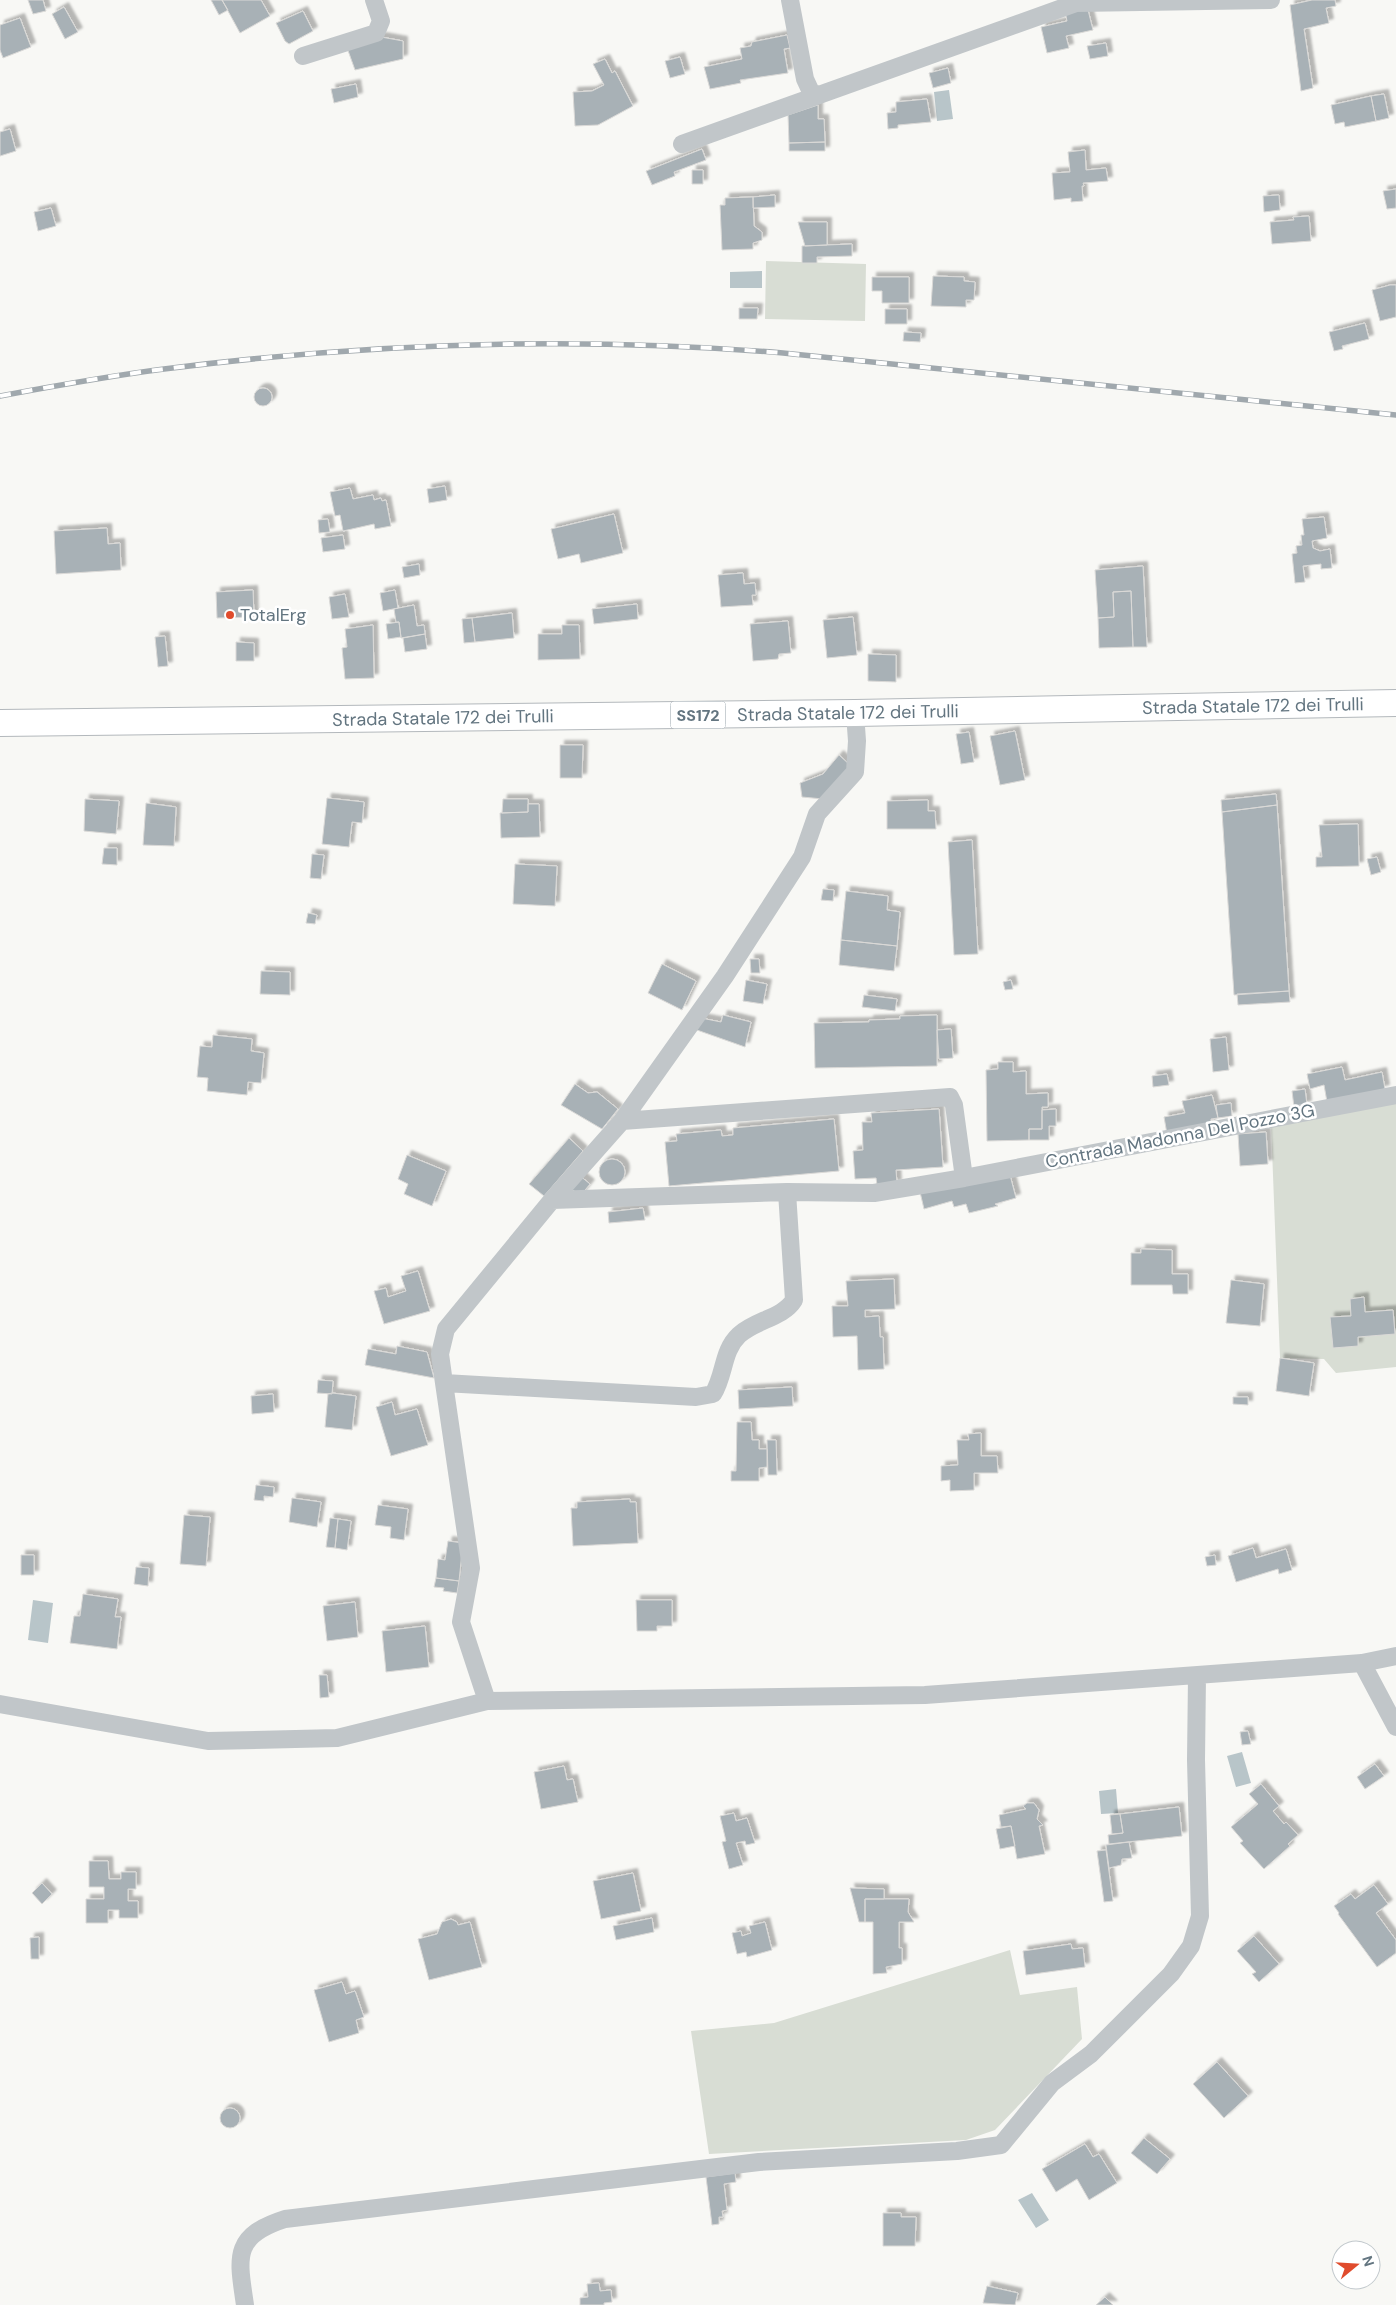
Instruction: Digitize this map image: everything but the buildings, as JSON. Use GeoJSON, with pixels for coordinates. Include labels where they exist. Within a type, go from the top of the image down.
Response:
{"type":"FeatureCollection","features":[{"type":"Feature","properties":{"kind":"main road","name":"Strada Statale 172 dei Trulli"},"geometry":{"type":"LineString","coordinates":[[0,723],[855,713],[1396,703]]}},
{"type":"Feature","properties":{"kind":"street"},"geometry":{"type":"LineString","coordinates":[[303,56],[376,33],[380,21],[374,0]]}},
{"type":"Feature","properties":{"kind":"street"},"geometry":{"type":"LineString","coordinates":[[790,0],[805,79],[811,92],[818,95]]}},
{"type":"Feature","properties":{"kind":"street"},"geometry":{"type":"LineString","coordinates":[[682,144],[1076,3],[1271,0]]}},
{"type":"Feature","properties":{"kind":"street"},"geometry":{"type":"LineString","coordinates":[[487,1701],[460,1622],[471,1568],[440,1354],[446,1329],[552,1200],[622,1121],[725,976],[802,857],[817,814],[854,772],[858,741],[855,713]]}},
{"type":"Feature","properties":{"kind":"street","name":"Contrada Madonna Del Pozzo 3G"},"geometry":{"type":"LineString","coordinates":[[552,1200],[787,1192],[874,1193],[964,1178],[1396,1095]]}},
{"type":"Feature","properties":{"kind":"street"},"geometry":{"type":"LineString","coordinates":[[622,1121],[950,1097],[954,1105],[964,1178]]}},
{"type":"Feature","properties":{"kind":"street"},"geometry":{"type":"LineString","coordinates":[[444,1383],[696,1397],[713,1394],[718,1387],[727,1352],[739,1335],[756,1323],[789,1308],[794,1300],[787,1192]]}},
{"type":"Feature","properties":{"kind":"street"},"geometry":{"type":"LineString","coordinates":[[0,1704],[208,1741],[337,1738],[487,1701],[925,1695],[1362,1663],[1396,1656]]}},
{"type":"Feature","properties":{"kind":"street"},"geometry":{"type":"LineString","coordinates":[[1362,1663],[1396,1727]]}},
{"type":"Feature","properties":{"kind":"street"},"geometry":{"type":"LineString","coordinates":[[245,2305],[240,2260],[248,2238],[263,2226],[285,2219],[759,2162],[957,2151],[1001,2145],[1052,2083],[1090,2054],[1171,1974],[1192,1946],[1200,1916],[1196,1760],[1197,1676]]}},
{"type":"Feature","properties":{"kind":"shaded area"},"geometry":{"type":"Polygon","coordinates":[[[949,90],[953,119],[937,121],[934,92],[949,90]]]}},
{"type":"Feature","properties":{"kind":"shaded area"},"geometry":{"type":"Polygon","coordinates":[[[766,261],[866,264],[865,321],[765,319],[766,261]]]}},
{"type":"Feature","properties":{"kind":"shaded area"},"geometry":{"type":"Polygon","coordinates":[[[762,271],[762,288],[730,288],[730,272],[762,271]]]}},
{"type":"Feature","properties":{"kind":"shaded area"},"geometry":{"type":"Polygon","coordinates":[[[1396,1103],[1396,1367],[1336,1373],[1324,1359],[1280,1358],[1271,1123],[1396,1103]]]}},
{"type":"Feature","properties":{"kind":"shaded area"},"geometry":{"type":"Polygon","coordinates":[[[33,1600],[53,1603],[48,1643],[28,1640],[33,1600]]]}},
{"type":"Feature","properties":{"kind":"shaded area"},"geometry":{"type":"Polygon","coordinates":[[[1242,1752],[1251,1783],[1236,1787],[1227,1756],[1242,1752]]]}},
{"type":"Feature","properties":{"kind":"shaded area"},"geometry":{"type":"Polygon","coordinates":[[[1116,1789],[1118,1813],[1101,1814],[1099,1791],[1116,1789]]]}},
{"type":"Feature","properties":{"kind":"shaded area"},"geometry":{"type":"Polygon","coordinates":[[[1010,1950],[1020,1995],[1077,1987],[1082,2039],[995,2130],[966,2140],[709,2154],[691,2031],[774,2023],[1010,1950]]]}},
{"type":"Feature","properties":{"kind":"shaded area"},"geometry":{"type":"Polygon","coordinates":[[[1032,2193],[1049,2220],[1036,2228],[1018,2200],[1032,2193]]]}},
{"type":"Feature","properties":{"kind":"railway"},"geometry":{"type":"LineString","coordinates":[[0,396],[143,372],[318,353],[473,345],[628,345],[783,353],[1396,415]]}},
{"type":"Feature","properties":{"kind":"place","name":"TotalErg"},"geometry":{"type":"Point","coordinates":[230,615]}}]}
